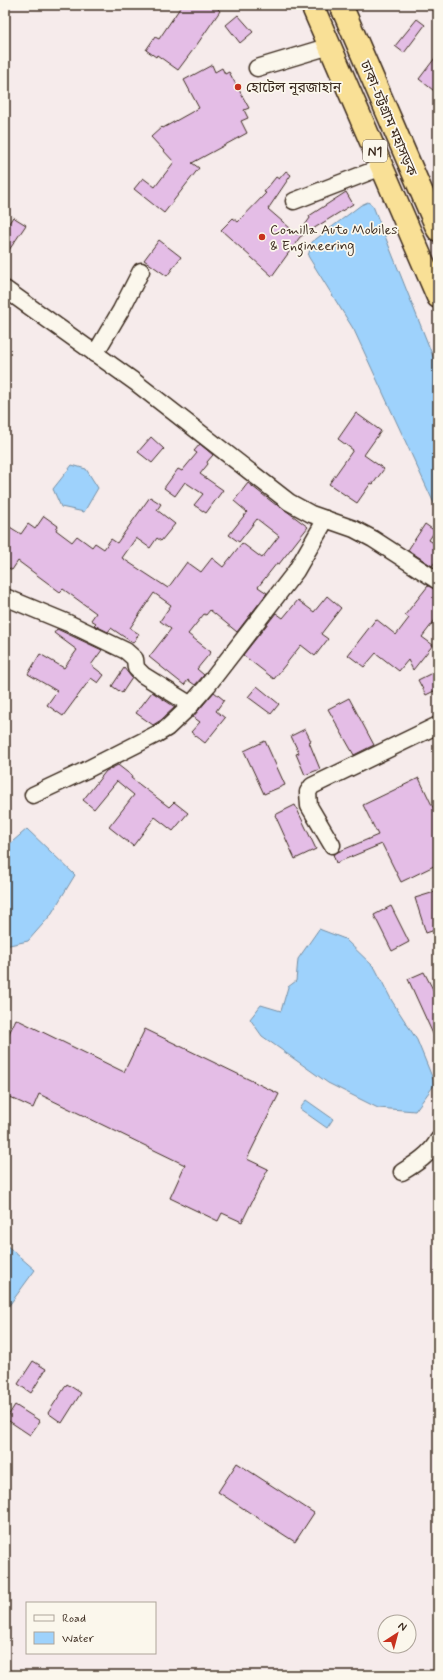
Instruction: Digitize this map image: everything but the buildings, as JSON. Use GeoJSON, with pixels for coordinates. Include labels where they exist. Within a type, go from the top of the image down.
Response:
{"type":"FeatureCollection","features":[{"type":"Feature","properties":{"kind":"highway","name":"ঢাকা-চট্টগ্রাম মহাসড়ক"},"geometry":{"type":"LineString","coordinates":[[312,5],[438,297]]}},
{"type":"Feature","properties":{"kind":"highway","name":"ঢাকা-চট্টগ্রাম মহাসড়ক"},"geometry":{"type":"LineString","coordinates":[[341,5],[438,230]]}},
{"type":"Feature","properties":{"kind":"street"},"geometry":{"type":"LineString","coordinates":[[257,68],[330,46]]}},
{"type":"Feature","properties":{"kind":"street"},"geometry":{"type":"LineString","coordinates":[[294,201],[382,167]]}},
{"type":"Feature","properties":{"kind":"street"},"geometry":{"type":"LineString","coordinates":[[95,354],[121,310],[141,271]]}},
{"type":"Feature","properties":{"kind":"street"},"geometry":{"type":"LineString","coordinates":[[5,289],[134,382],[289,502],[311,514],[354,529],[373,539],[438,581]]}},
{"type":"Feature","properties":{"kind":"street"},"geometry":{"type":"LineString","coordinates":[[33,795],[162,731],[191,705],[296,570],[326,519]]}},
{"type":"Feature","properties":{"kind":"street"},"geometry":{"type":"LineString","coordinates":[[5,597],[68,623],[126,651],[135,659],[136,668],[143,675],[191,705]]}},
{"type":"Feature","properties":{"kind":"street"},"geometry":{"type":"LineString","coordinates":[[332,845],[310,806],[308,792],[312,786],[438,725]]}},
{"type":"Feature","properties":{"kind":"street"},"geometry":{"type":"LineString","coordinates":[[402,1172],[420,1160],[436,1145],[438,1140]]}},
{"type":"Feature","properties":{"kind":"water"},"geometry":{"type":"Polygon","coordinates":[[[368,202],[373,206],[438,369],[438,512],[354,330],[308,256],[312,242],[361,205],[368,202]]]}},
{"type":"Feature","properties":{"kind":"water"},"geometry":{"type":"Polygon","coordinates":[[[72,465],[86,469],[98,488],[84,512],[61,507],[53,489],[72,465]]]}},
{"type":"Feature","properties":{"kind":"water"},"geometry":{"type":"Polygon","coordinates":[[[27,829],[75,875],[50,916],[28,941],[5,946],[5,848],[27,829]]]}},
{"type":"Feature","properties":{"kind":"water"},"geometry":{"type":"Polygon","coordinates":[[[319,929],[345,939],[375,968],[392,1001],[417,1040],[435,1084],[415,1111],[378,1108],[328,1083],[262,1036],[250,1019],[261,1005],[281,1011],[288,987],[296,981],[298,959],[319,929]]]}},
{"type":"Feature","properties":{"kind":"water"},"geometry":{"type":"Polygon","coordinates":[[[306,1100],[333,1119],[327,1128],[300,1109],[306,1100]]]}},
{"type":"Feature","properties":{"kind":"water"},"geometry":{"type":"Polygon","coordinates":[[[5,1244],[35,1270],[5,1311],[5,1244]]]}},
{"type":"Feature","properties":{"kind":"place","name":"হোটেল নূরজাহান"},"geometry":{"type":"Point","coordinates":[238,87]}},
{"type":"Feature","properties":{"kind":"place","name":"Comilla Auto Mobiles & Engineering"},"geometry":{"type":"Point","coordinates":[262,237]}}]}
